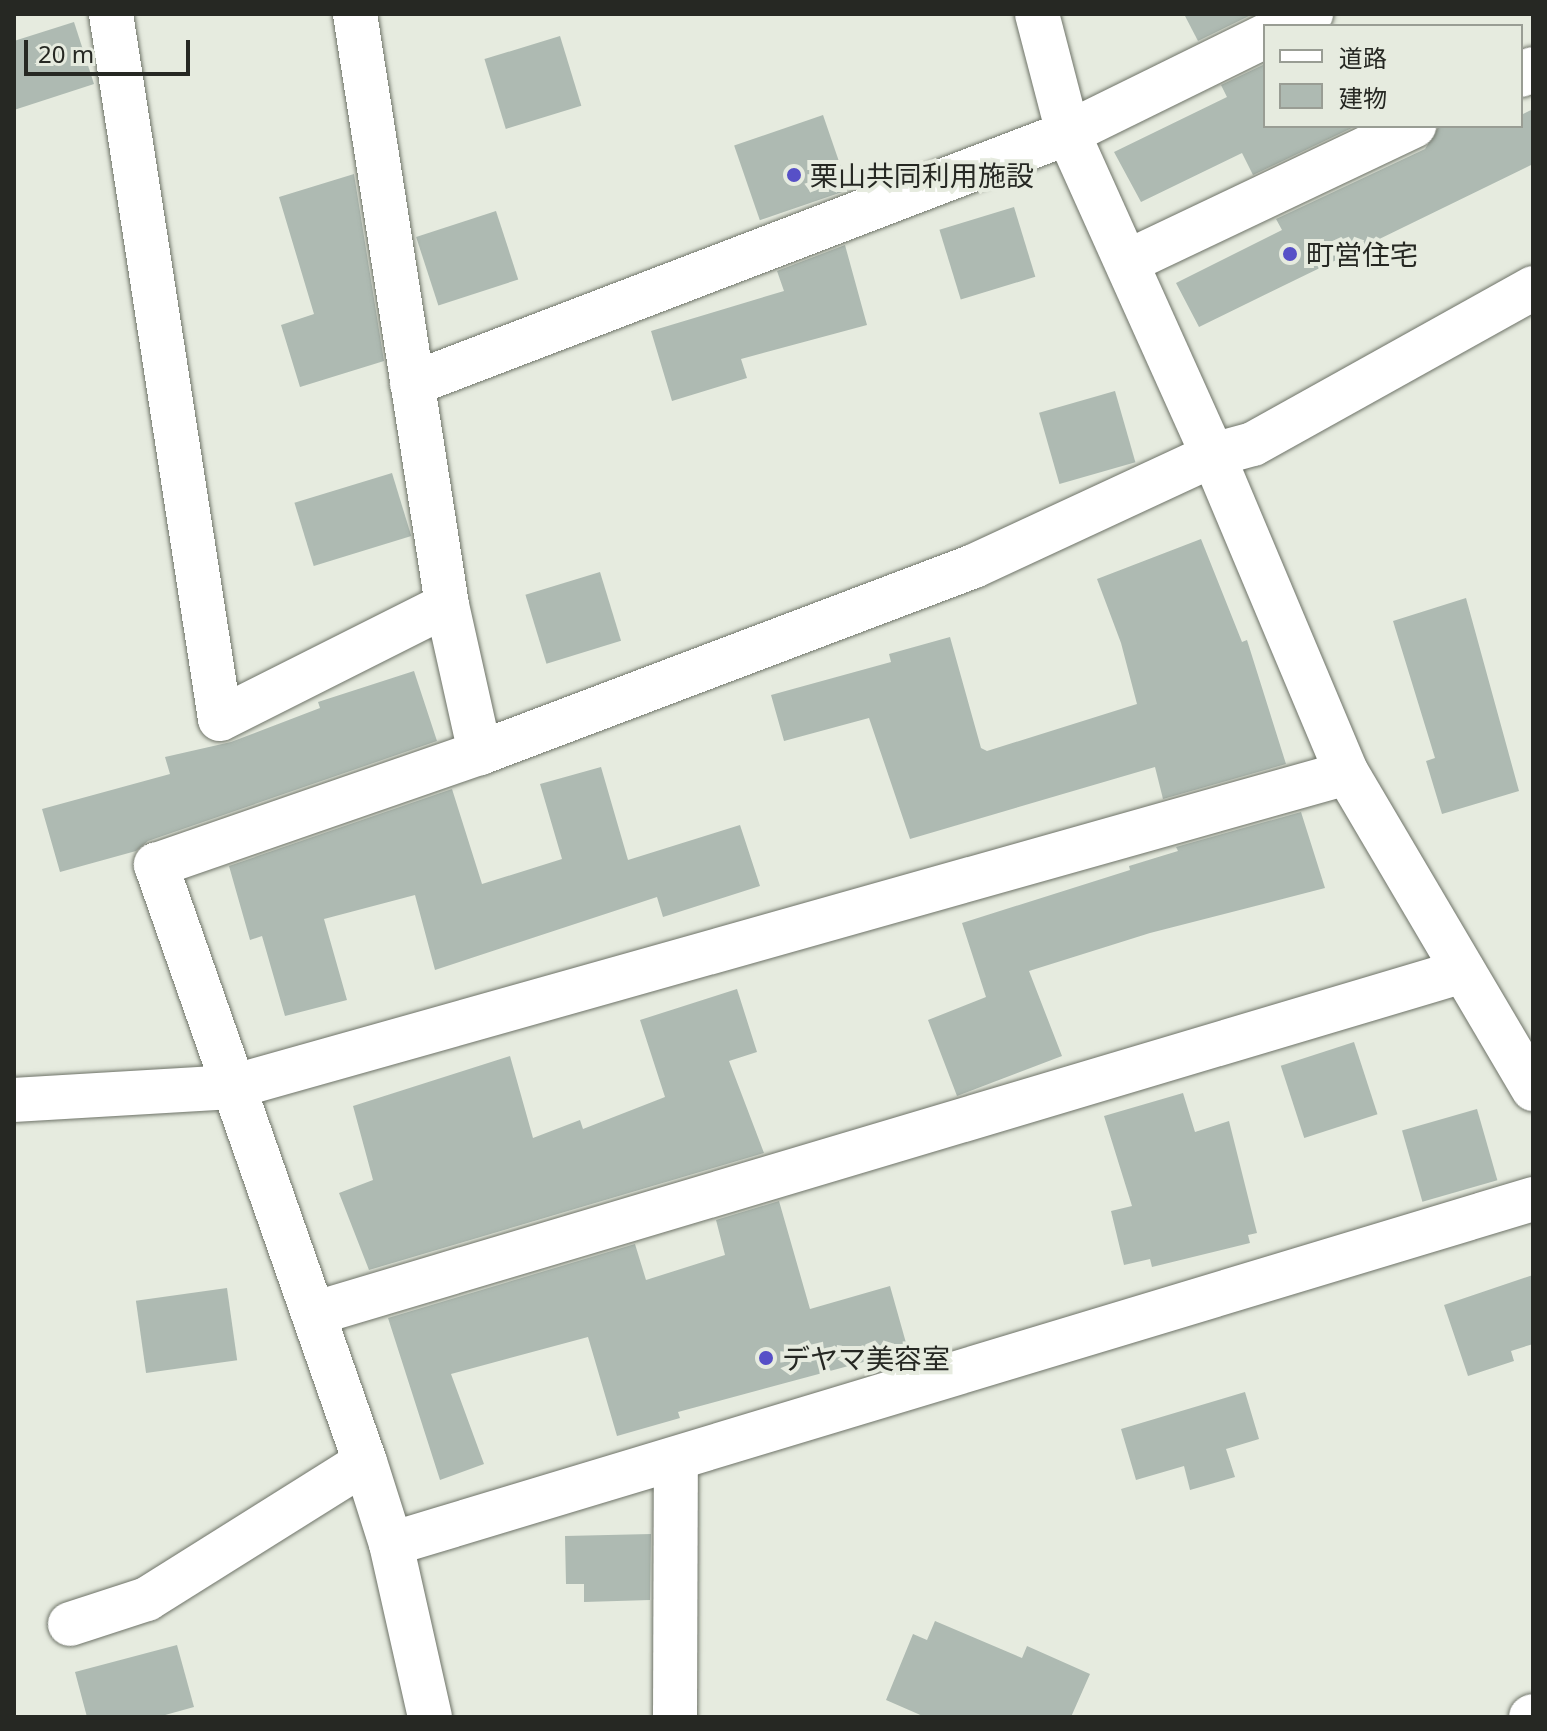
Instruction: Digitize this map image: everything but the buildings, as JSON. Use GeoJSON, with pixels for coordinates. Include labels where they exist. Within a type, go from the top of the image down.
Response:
{"type":"FeatureCollection","features":[{"type":"Feature","properties":{"kind":"street"},"geometry":{"type":"LineString","coordinates":[[111,14],[220,719],[447,605]]}},
{"type":"Feature","properties":{"kind":"street"},"geometry":{"type":"LineString","coordinates":[[355,14],[447,605],[480,753]]}},
{"type":"Feature","properties":{"kind":"street"},"geometry":{"type":"LineString","coordinates":[[1037,14],[1068,133],[1213,455],[1347,773],[1463,971],[1528,1071]]}},
{"type":"Feature","properties":{"kind":"street"},"geometry":{"type":"LineString","coordinates":[[1290,24],[1311,14]]}},
{"type":"Feature","properties":{"kind":"street"},"geometry":{"type":"LineString","coordinates":[[412,384],[1068,133],[1263,37]]}},
{"type":"Feature","properties":{"kind":"street"},"geometry":{"type":"LineString","coordinates":[[1127,262],[1410,128]]}},
{"type":"Feature","properties":{"kind":"street"},"geometry":{"type":"LineString","coordinates":[[430,1717],[391,1544],[365,1462],[316,1313],[232,1087],[156,865],[480,753],[974,566],[1213,455],[1253,444],[1533,288]]}},
{"type":"Feature","properties":{"kind":"street"},"geometry":{"type":"LineString","coordinates":[[14,1100],[232,1087],[1347,773]]}},
{"type":"Feature","properties":{"kind":"street"},"geometry":{"type":"LineString","coordinates":[[316,1313],[1463,971]]}},
{"type":"Feature","properties":{"kind":"street"},"geometry":{"type":"LineString","coordinates":[[391,1544],[676,1463],[1533,1199]]}},
{"type":"Feature","properties":{"kind":"street"},"geometry":{"type":"LineString","coordinates":[[70,1624],[147,1599],[365,1462]]}},
{"type":"Feature","properties":{"kind":"street"},"geometry":{"type":"LineString","coordinates":[[675,1717],[676,1463]]}},
{"type":"Feature","properties":{"kind":"place","name":"栗山共同利用施設"},"geometry":{"type":"Point","coordinates":[794,175]}},
{"type":"Feature","properties":{"kind":"place","name":"町営住宅"},"geometry":{"type":"Point","coordinates":[1290,254]}},
{"type":"Feature","properties":{"kind":"place","name":"デヤマ美容室"},"geometry":{"type":"Point","coordinates":[766,1358]}}]}
